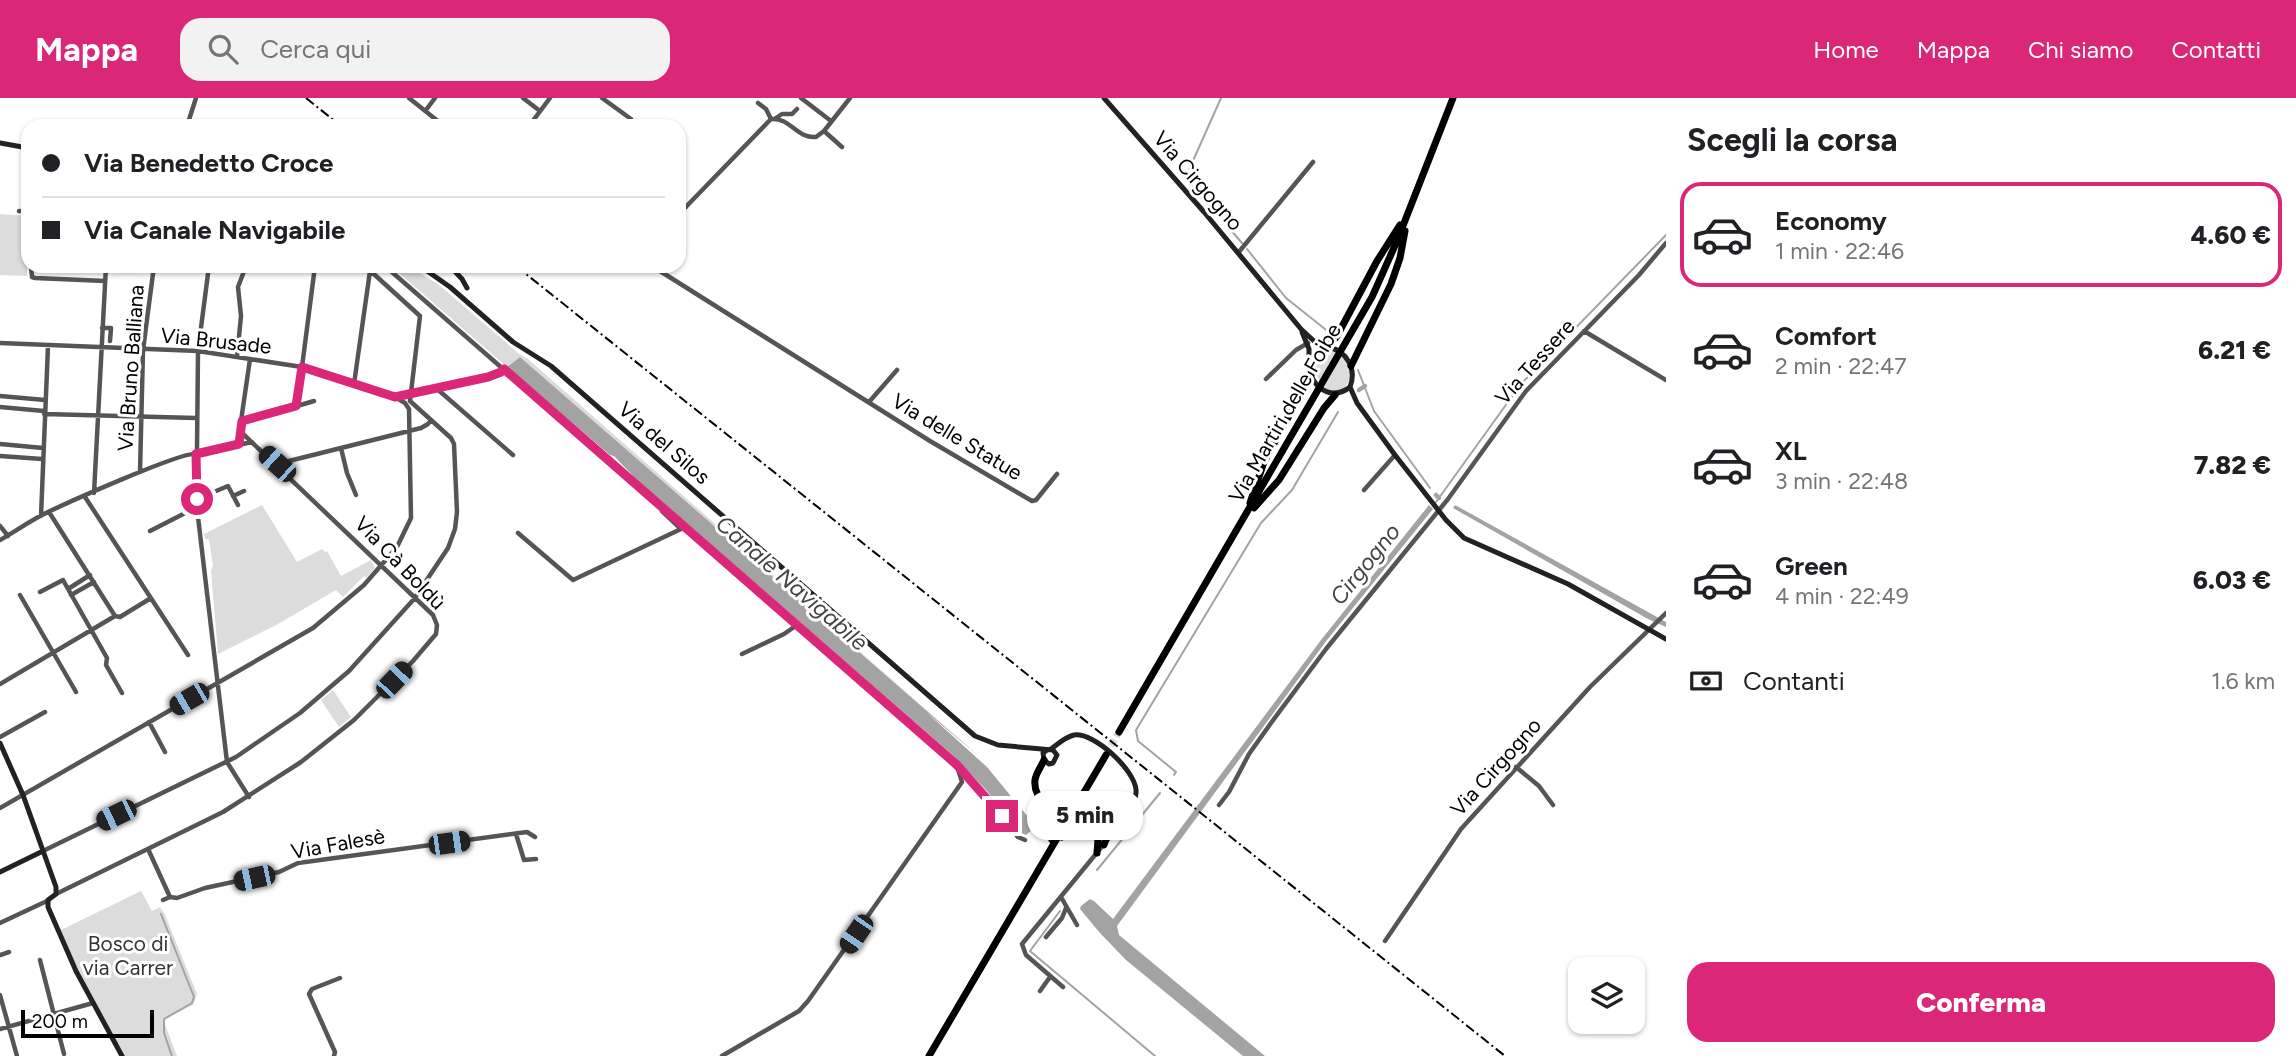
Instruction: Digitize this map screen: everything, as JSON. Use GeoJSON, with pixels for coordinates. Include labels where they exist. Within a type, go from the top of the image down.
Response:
{"type":"FeatureCollection","features":[{"type":"Feature","properties":{"kind":"highway","name":"Via Martiri delle Foibe"},"geometry":{"type":"LineString","coordinates":[[1119,732],[1381,280],[1453,98]]}},
{"type":"Feature","properties":{"kind":"highway"},"geometry":{"type":"LineString","coordinates":[[1328,347],[1337,336],[1382,252],[1407,216]]}},
{"type":"Feature","properties":{"kind":"highway"},"geometry":{"type":"LineString","coordinates":[[1351,366],[1398,267],[1407,216]]}},
{"type":"Feature","properties":{"kind":"highway"},"geometry":{"type":"LineString","coordinates":[[1246,516],[1264,462],[1311,375]]}},
{"type":"Feature","properties":{"kind":"highway"},"geometry":{"type":"LineString","coordinates":[[1246,516],[1279,480],[1324,408],[1337,394]]}},
{"type":"Feature","properties":{"kind":"highway"},"geometry":{"type":"LineString","coordinates":[[929,1056],[1106,755]]}},
{"type":"Feature","properties":{"kind":"highway"},"geometry":{"type":"LineString","coordinates":[[1046,760],[1035,783],[1057,823],[1046,857]]}},
{"type":"Feature","properties":{"kind":"highway"},"geometry":{"type":"LineString","coordinates":[[1043,801],[1059,806],[1069,804],[1090,782]]}},
{"type":"Feature","properties":{"kind":"highway"},"geometry":{"type":"LineString","coordinates":[[1090,782],[1082,814],[1098,840],[1097,853]]}},
{"type":"Feature","properties":{"kind":"highway"},"geometry":{"type":"LineString","coordinates":[[1046,857],[1065,834],[1078,828],[1106,831],[1104,845]]}},
{"type":"Feature","properties":{"kind":"street"},"geometry":{"type":"LineString","coordinates":[[410,98],[436,119]]}},
{"type":"Feature","properties":{"kind":"street"},"geometry":{"type":"LineString","coordinates":[[426,110],[435,98]]}},
{"type":"Feature","properties":{"kind":"street"},"geometry":{"type":"LineString","coordinates":[[523,98],[540,111]]}},
{"type":"Feature","properties":{"kind":"street"},"geometry":{"type":"LineString","coordinates":[[534,119],[550,98]]}},
{"type":"Feature","properties":{"kind":"street"},"geometry":{"type":"LineString","coordinates":[[602,98],[631,119]]}},
{"type":"Feature","properties":{"kind":"street"},"geometry":{"type":"LineString","coordinates":[[802,98],[831,121]]}},
{"type":"Feature","properties":{"kind":"street"},"geometry":{"type":"LineString","coordinates":[[774,119],[783,119],[807,137],[816,137],[850,98]]}},
{"type":"Feature","properties":{"kind":"street","name":"Via Cirgogno"},"geometry":{"type":"LineString","coordinates":[[1104,98],[1301,329],[1315,342],[1328,347]]}},
{"type":"Feature","properties":{"kind":"street"},"geometry":{"type":"LineString","coordinates":[[189,119],[196,99]]}},
{"type":"Feature","properties":{"kind":"street"},"geometry":{"type":"LineString","coordinates":[[758,103],[774,119]]}},
{"type":"Feature","properties":{"kind":"street"},"geometry":{"type":"LineString","coordinates":[[686,207],[774,119],[782,114],[792,114],[797,109]]}},
{"type":"Feature","properties":{"kind":"street"},"geometry":{"type":"LineString","coordinates":[[824,131],[842,147]]}},
{"type":"Feature","properties":{"kind":"street"},"geometry":{"type":"LineString","coordinates":[[0,143],[21,147]]}},
{"type":"Feature","properties":{"kind":"street","name":"Via Cirgogno"},"geometry":{"type":"LineString","coordinates":[[1238,253],[1313,162]]}},
{"type":"Feature","properties":{"kind":"street","name":"Via Tessere"},"geometry":{"type":"LineString","coordinates":[[1219,805],[1249,754],[1318,659],[1438,511],[1526,391],[1663,253],[1666,243]]}},
{"type":"Feature","properties":{"kind":"street"},"geometry":{"type":"LineString","coordinates":[[32,273],[35,278],[105,281]]}},
{"type":"Feature","properties":{"kind":"street"},"geometry":{"type":"LineString","coordinates":[[94,493],[106,273]]}},
{"type":"Feature","properties":{"kind":"street","name":"Via Bruno Balliana"},"geometry":{"type":"LineString","coordinates":[[139,472],[143,350],[154,273]]}},
{"type":"Feature","properties":{"kind":"street"},"geometry":{"type":"LineString","coordinates":[[206,273],[198,351],[197,507],[227,762],[249,797]]}},
{"type":"Feature","properties":{"kind":"street"},"geometry":{"type":"LineString","coordinates":[[237,357],[240,316],[237,287],[243,273]]}},
{"type":"Feature","properties":{"kind":"street"},"geometry":{"type":"LineString","coordinates":[[296,406],[314,273]]}},
{"type":"Feature","properties":{"kind":"street"},"geometry":{"type":"LineString","coordinates":[[354,384],[370,273]]}},
{"type":"Feature","properties":{"kind":"street"},"geometry":{"type":"LineString","coordinates":[[0,872],[227,762],[286,724],[330,688],[372,647],[415,596],[446,552],[455,529],[457,512],[453,441],[410,401],[420,316],[373,273]]}},
{"type":"Feature","properties":{"kind":"street"},"geometry":{"type":"LineString","coordinates":[[393,273],[957,765],[973,780],[1018,836],[1025,840]]}},
{"type":"Feature","properties":{"kind":"street","name":"Via del Silos"},"geometry":{"type":"LineString","coordinates":[[430,273],[513,342],[551,366],[975,736],[995,744],[1049,750]]}},
{"type":"Feature","properties":{"kind":"street"},"geometry":{"type":"LineString","coordinates":[[440,279],[445,273]]}},
{"type":"Feature","properties":{"kind":"street"},"geometry":{"type":"LineString","coordinates":[[457,273],[467,288]]}},
{"type":"Feature","properties":{"kind":"street","name":"Via delle Statue"},"geometry":{"type":"LineString","coordinates":[[662,273],[733,320],[1032,501],[1036,500],[1057,474]]}},
{"type":"Feature","properties":{"kind":"street"},"geometry":{"type":"LineString","coordinates":[[102,328],[111,328],[110,341]]}},
{"type":"Feature","properties":{"kind":"street","name":"Via Cirgogno"},"geometry":{"type":"LineString","coordinates":[[1301,329],[1307,343],[1309,360]]}},
{"type":"Feature","properties":{"kind":"street"},"geometry":{"type":"LineString","coordinates":[[1584,331],[1666,380]]}},
{"type":"Feature","properties":{"kind":"street","name":"Via Cirgogno"},"geometry":{"type":"LineString","coordinates":[[1307,343],[1315,342]]}},
{"type":"Feature","properties":{"kind":"street","name":"Via Brusade"},"geometry":{"type":"LineString","coordinates":[[0,343],[198,351],[302,367],[395,397],[488,377],[504,369]]}},
{"type":"Feature","properties":{"kind":"street"},"geometry":{"type":"LineString","coordinates":[[1266,379],[1307,343]]}},
{"type":"Feature","properties":{"kind":"street"},"geometry":{"type":"LineString","coordinates":[[41,516],[48,346]]}},
{"type":"Feature","properties":{"kind":"street"},"geometry":{"type":"LineString","coordinates":[[1337,394],[1350,387],[1353,379],[1351,366],[1339,351],[1328,347],[1315,351],[1309,360],[1311,375],[1322,390],[1357,403]]}},
{"type":"Feature","properties":{"kind":"street"},"geometry":{"type":"LineString","coordinates":[[239,444],[250,359]]}},
{"type":"Feature","properties":{"kind":"street","name":"Via delle Statue"},"geometry":{"type":"LineString","coordinates":[[869,402],[897,370]]}},
{"type":"Feature","properties":{"kind":"street"},"geometry":{"type":"LineString","coordinates":[[1350,387],[1357,403],[1450,526],[1471,542],[1568,584],[1652,628],[1666,639]]}},
{"type":"Feature","properties":{"kind":"street"},"geometry":{"type":"LineString","coordinates":[[436,388],[513,456]]}},
{"type":"Feature","properties":{"kind":"street"},"geometry":{"type":"LineString","coordinates":[[0,396],[45,400]]}},
{"type":"Feature","properties":{"kind":"street"},"geometry":{"type":"LineString","coordinates":[[0,808],[313,628],[354,596],[402,541],[411,518],[409,411],[405,403],[395,397]]}},
{"type":"Feature","properties":{"kind":"street"},"geometry":{"type":"LineString","coordinates":[[242,421],[314,401]]}},
{"type":"Feature","properties":{"kind":"street"},"geometry":{"type":"LineString","coordinates":[[0,407],[97,415],[196,418]]}},
{"type":"Feature","properties":{"kind":"street"},"geometry":{"type":"LineString","coordinates":[[409,411],[419,409]]}},
{"type":"Feature","properties":{"kind":"street"},"geometry":{"type":"LineString","coordinates":[[277,464],[426,426],[431,420]]}},
{"type":"Feature","properties":{"kind":"street","name":"Via Cà Boldù"},"geometry":{"type":"LineString","coordinates":[[148,849],[249,797],[301,762],[354,720],[413,661],[434,636],[438,625],[436,618],[415,596],[240,431]]}},
{"type":"Feature","properties":{"kind":"street"},"geometry":{"type":"LineString","coordinates":[[0,540],[49,512],[169,460],[251,442]]}},
{"type":"Feature","properties":{"kind":"street"},"geometry":{"type":"LineString","coordinates":[[0,444],[43,448]]}},
{"type":"Feature","properties":{"kind":"street"},"geometry":{"type":"LineString","coordinates":[[341,448],[356,495]]}},
{"type":"Feature","properties":{"kind":"street"},"geometry":{"type":"LineString","coordinates":[[1364,490],[1395,454]]}},
{"type":"Feature","properties":{"kind":"street"},"geometry":{"type":"LineString","coordinates":[[0,456],[42,459]]}},
{"type":"Feature","properties":{"kind":"street"},"geometry":{"type":"LineString","coordinates":[[197,499],[228,486],[238,505]]}},
{"type":"Feature","properties":{"kind":"street"},"geometry":{"type":"LineString","coordinates":[[233,496],[244,491]]}},
{"type":"Feature","properties":{"kind":"street"},"geometry":{"type":"LineString","coordinates":[[85,497],[188,655]]}},
{"type":"Feature","properties":{"kind":"street"},"geometry":{"type":"LineString","coordinates":[[656,502],[681,529],[693,534]]}},
{"type":"Feature","properties":{"kind":"street"},"geometry":{"type":"LineString","coordinates":[[150,531],[197,507]]}},
{"type":"Feature","properties":{"kind":"street"},"geometry":{"type":"LineString","coordinates":[[49,512],[116,617]]}},
{"type":"Feature","properties":{"kind":"street"},"geometry":{"type":"LineString","coordinates":[[0,526],[8,536]]}},
{"type":"Feature","properties":{"kind":"street"},"geometry":{"type":"LineString","coordinates":[[519,533],[573,580],[681,529]]}},
{"type":"Feature","properties":{"kind":"street"},"geometry":{"type":"LineString","coordinates":[[68,589],[90,575]]}},
{"type":"Feature","properties":{"kind":"street"},"geometry":{"type":"LineString","coordinates":[[40,592],[61,580],[107,658],[106,666],[122,693]]}},
{"type":"Feature","properties":{"kind":"street"},"geometry":{"type":"LineString","coordinates":[[71,595],[94,582]]}},
{"type":"Feature","properties":{"kind":"street"},"geometry":{"type":"LineString","coordinates":[[20,595],[76,692]]}},
{"type":"Feature","properties":{"kind":"street"},"geometry":{"type":"LineString","coordinates":[[0,684],[151,598]]}},
{"type":"Feature","properties":{"kind":"street","name":"Via Cirgogno"},"geometry":{"type":"LineString","coordinates":[[1385,942],[1461,829],[1590,687],[1666,613]]}},
{"type":"Feature","properties":{"kind":"street"},"geometry":{"type":"LineString","coordinates":[[742,654],[797,625]]}},
{"type":"Feature","properties":{"kind":"street"},"geometry":{"type":"LineString","coordinates":[[0,737],[45,712]]}},
{"type":"Feature","properties":{"kind":"street"},"geometry":{"type":"LineString","coordinates":[[149,722],[165,752]]}},
{"type":"Feature","properties":{"kind":"street"},"geometry":{"type":"LineString","coordinates":[[1046,760],[1049,750],[1063,740],[1072,735],[1084,735],[1121,762],[1133,775],[1136,796],[1104,845],[1024,941],[1022,948],[1026,956],[1063,987]]}},
{"type":"Feature","properties":{"kind":"street"},"geometry":{"type":"LineString","coordinates":[[1033,749],[1046,760],[1056,760],[1063,740]]}},
{"type":"Feature","properties":{"kind":"street"},"geometry":{"type":"LineString","coordinates":[[0,743],[23,795],[56,887],[56,894]]}},
{"type":"Feature","properties":{"kind":"street"},"geometry":{"type":"LineString","coordinates":[[1049,750],[1057,755]]}},
{"type":"Feature","properties":{"kind":"street"},"geometry":{"type":"LineString","coordinates":[[957,765],[962,782]]}},
{"type":"Feature","properties":{"kind":"street"},"geometry":{"type":"LineString","coordinates":[[1516,767],[1539,786],[1553,805]]}},
{"type":"Feature","properties":{"kind":"street"},"geometry":{"type":"LineString","coordinates":[[722,1056],[790,1016],[808,1001],[962,782],[973,780]]}},
{"type":"Feature","properties":{"kind":"street"},"geometry":{"type":"LineString","coordinates":[[1097,853],[1106,831],[1112,830],[1120,823]]}},
{"type":"Feature","properties":{"kind":"street"},"geometry":{"type":"LineString","coordinates":[[533,826],[527,832],[535,837]]}},
{"type":"Feature","properties":{"kind":"street","name":"Via Falesè"},"geometry":{"type":"LineString","coordinates":[[163,900],[279,872],[298,863],[527,832]]}},
{"type":"Feature","properties":{"kind":"street"},"geometry":{"type":"LineString","coordinates":[[516,834],[524,860],[536,859]]}},
{"type":"Feature","properties":{"kind":"street"},"geometry":{"type":"LineString","coordinates":[[0,923],[148,849],[170,897]]}},
{"type":"Feature","properties":{"kind":"street"},"geometry":{"type":"LineString","coordinates":[[1061,897],[1077,925]]}},
{"type":"Feature","properties":{"kind":"street"},"geometry":{"type":"LineString","coordinates":[[47,901],[64,945],[121,1056]]}},
{"type":"Feature","properties":{"kind":"street"},"geometry":{"type":"LineString","coordinates":[[1046,937],[1062,918],[1066,908]]}},
{"type":"Feature","properties":{"kind":"street"},"geometry":{"type":"LineString","coordinates":[[0,955],[9,952]]}},
{"type":"Feature","properties":{"kind":"street"},"geometry":{"type":"LineString","coordinates":[[40,960],[64,1055]]}},
{"type":"Feature","properties":{"kind":"street"},"geometry":{"type":"LineString","coordinates":[[1040,990],[1050,977]]}},
{"type":"Feature","properties":{"kind":"street"},"geometry":{"type":"LineString","coordinates":[[334,1056],[335,1052],[309,994],[312,989],[340,978]]}},
{"type":"Feature","properties":{"kind":"street"},"geometry":{"type":"LineString","coordinates":[[0,995],[17,1056]]}},
{"type":"Feature","properties":{"kind":"street"},"geometry":{"type":"LineString","coordinates":[[0,1029],[94,1003]]}},
{"type":"Feature","properties":{"kind":"green space"},"geometry":{"type":"Polygon","coordinates":[[[0,214],[21,216],[21,273],[27,273],[27,276],[0,275],[0,214]]]}},
{"type":"Feature","properties":{"kind":"green space"},"geometry":{"type":"Polygon","coordinates":[[[399,273],[420,273],[438,284],[528,359],[982,759],[520,357],[507,367],[399,273]]]}},
{"type":"Feature","properties":{"kind":"green space"},"geometry":{"type":"Polygon","coordinates":[[[1324,349],[1339,354],[1348,366],[1349,380],[1338,392],[1326,389],[1313,371],[1313,359],[1324,349]]]}},
{"type":"Feature","properties":{"kind":"green space"},"geometry":{"type":"Polygon","coordinates":[[[262,505],[297,562],[322,549],[327,551],[341,576],[371,560],[375,568],[343,597],[336,590],[278,624],[218,654],[211,570],[213,566],[209,539],[205,539],[204,534],[262,505]]]}},
{"type":"Feature","properties":{"kind":"green space"},"geometry":{"type":"Polygon","coordinates":[[[333,690],[351,717],[339,727],[321,700],[333,690]]]}},
{"type":"Feature","properties":{"kind":"green space","name":"Bosco di via Carrer"},"geometry":{"type":"Polygon","coordinates":[[[141,891],[152,911],[160,907],[165,915],[197,994],[193,1005],[164,1022],[177,1056],[124,1056],[70,953],[61,930],[141,891]]]}},
{"type":"Feature","properties":{"kind":"shaded area"},"geometry":{"type":"Polygon","coordinates":[[[520,357],[982,759],[925,711],[987,767],[1033,823],[1033,829],[1026,835],[1021,833],[954,756],[637,480],[614,456],[507,367],[520,357]]]}},
{"type":"Feature","properties":{"kind":"shaded area"},"geometry":{"type":"Polygon","coordinates":[[[1429,505],[1433,509],[1327,640],[1117,926],[1119,935],[1265,1056],[1243,1056],[1126,960],[1080,909],[1081,906],[1090,899],[1113,919],[1321,640],[1429,505]]]}},
{"type":"Feature","properties":{"kind":"shaded area"},"geometry":{"type":"Polygon","coordinates":[[[1455,505],[1666,622],[1666,627],[1453,508],[1455,505]]]}},
{"type":"Feature","properties":{"kind":"waterway"},"geometry":{"type":"LineString","coordinates":[[1221,98],[1187,179],[1242,243]]}},
{"type":"Feature","properties":{"kind":"waterway","name":"Cirgogno"},"geometry":{"type":"LineString","coordinates":[[1436,502],[1521,384],[1666,235]]}},
{"type":"Feature","properties":{"kind":"waterway"},"geometry":{"type":"LineString","coordinates":[[1247,249],[1286,298],[1330,333]]}},
{"type":"Feature","properties":{"kind":"waterway"},"geometry":{"type":"LineString","coordinates":[[1358,370],[1374,411],[1430,488]]}},
{"type":"Feature","properties":{"kind":"waterway"},"geometry":{"type":"LineString","coordinates":[[1359,390],[1365,386]]}},
{"type":"Feature","properties":{"kind":"waterway"},"geometry":{"type":"LineString","coordinates":[[1174,775],[1176,772],[1138,741],[1136,730],[1261,523],[1292,490],[1338,412]]}},
{"type":"Feature","properties":{"kind":"waterway","name":"Cirgogno"},"geometry":{"type":"LineString","coordinates":[[1436,495],[1439,498]]}},
{"type":"Feature","properties":{"kind":"waterway"},"geometry":{"type":"LineString","coordinates":[[1097,870],[1160,793]]}},
{"type":"Feature","properties":{"kind":"waterway"},"geometry":{"type":"LineString","coordinates":[[1060,911],[1030,951],[1155,1056]]}},
{"type":"Feature","properties":{"kind":"waterway"},"geometry":{"type":"LineString","coordinates":[[161,914],[194,997],[192,1003],[164,1019],[164,1033],[172,1056]]}},
{"type":"Feature","properties":{"kind":"tunnel"},"geometry":{"type":"LineString","coordinates":[[1106,755],[1119,732]]}},
{"type":"Feature","properties":{"kind":"railway"},"geometry":{"type":"LineString","coordinates":[[306,98],[332,119]]}},
{"type":"Feature","properties":{"kind":"railway"},"geometry":{"type":"LineString","coordinates":[[525,273],[1505,1056]]}},
{"type":"Feature","properties":{"kind":"route"},"geometry":{"type":"LineString","coordinates":[[197,499],[196,454],[239,444],[242,421],[296,406],[302,367],[395,397],[488,377],[504,369],[957,765],[974,781],[1002,816]]}},
{"type":"Feature","properties":{"kind":"water label","name":"Canale Navigabile"},"geometry":{"type":"Point","coordinates":[792,583]}}]}
